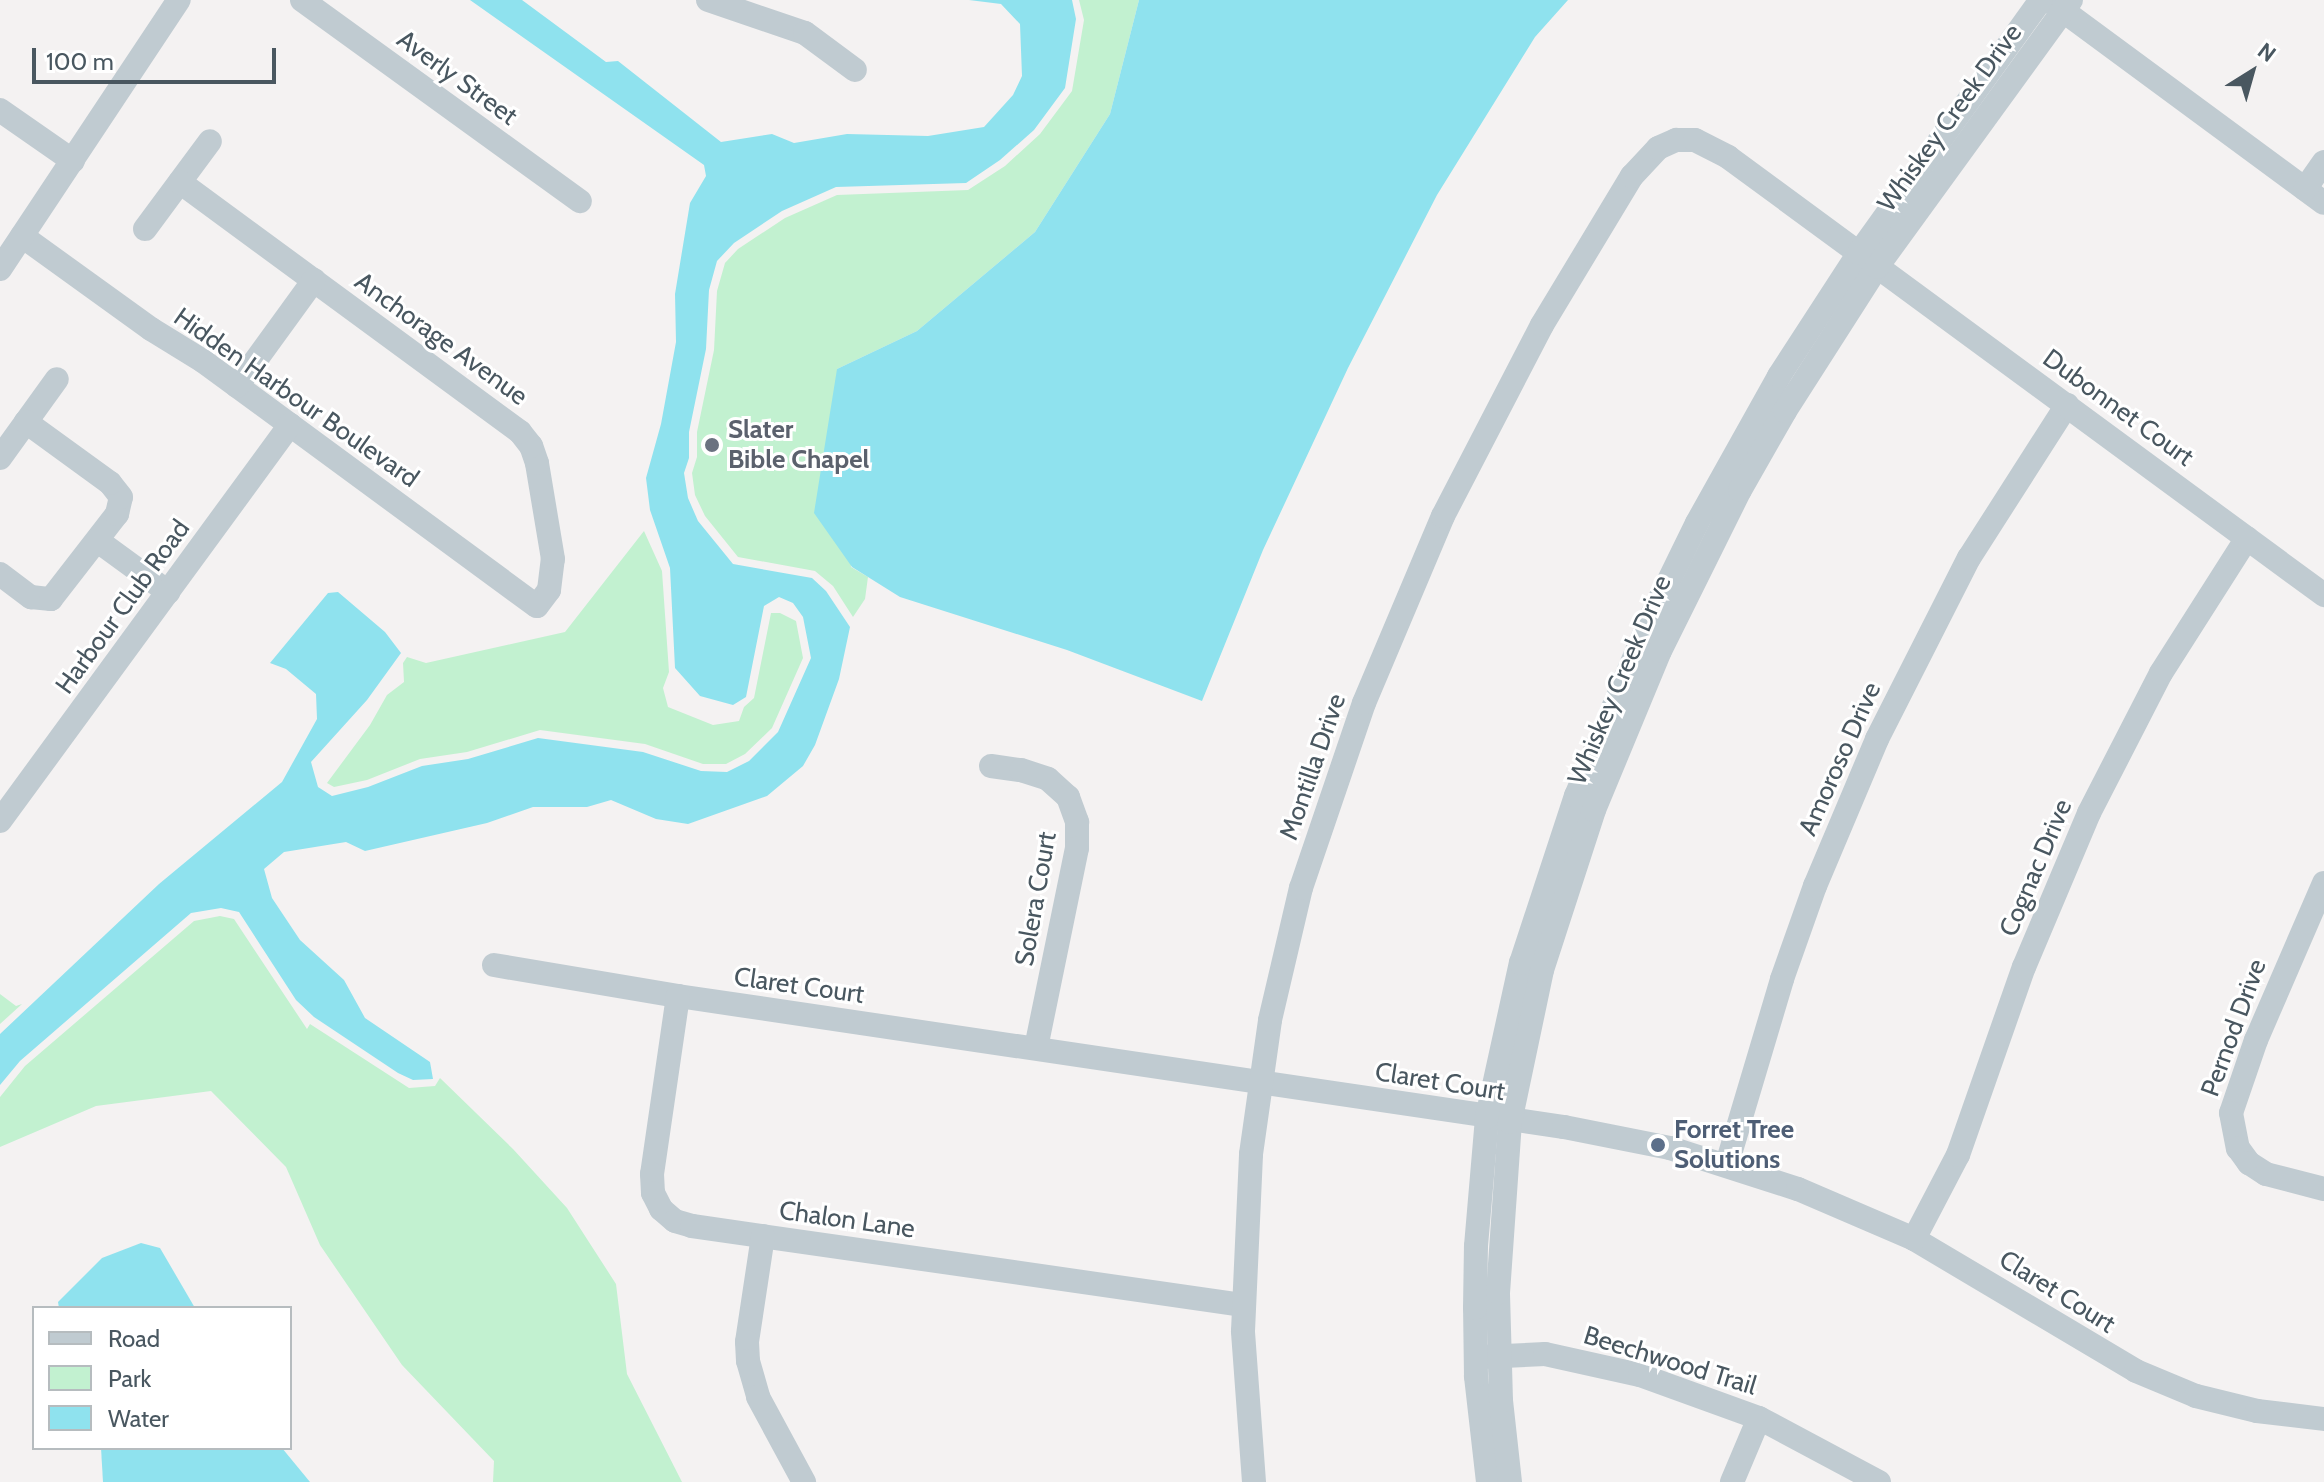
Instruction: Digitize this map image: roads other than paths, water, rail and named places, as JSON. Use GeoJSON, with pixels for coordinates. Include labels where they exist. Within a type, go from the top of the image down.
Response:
{"type":"FeatureCollection","features":[{"type":"Feature","properties":{"kind":"street"},"geometry":{"type":"LineString","coordinates":[[0,269],[179,0]]}},
{"type":"Feature","properties":{"kind":"street","name":"Averly Street"},"geometry":{"type":"LineString","coordinates":[[302,0],[580,201]]}},
{"type":"Feature","properties":{"kind":"street"},"geometry":{"type":"LineString","coordinates":[[708,0],[805,33],[855,70]]}},
{"type":"Feature","properties":{"kind":"street"},"geometry":{"type":"LineString","coordinates":[[2056,3],[2314,196],[2324,162]]}},
{"type":"Feature","properties":{"kind":"street","name":"Whiskey Creek Drive"},"geometry":{"type":"LineString","coordinates":[[1510,1482],[1487,1357],[1476,1246],[1498,1120],[1502,1037],[1542,893],[1619,688],[1652,615],[1736,450],[1779,376],[2056,3]]}},
{"type":"Feature","properties":{"kind":"street"},"geometry":{"type":"LineString","coordinates":[[0,110],[73,161]]}},
{"type":"Feature","properties":{"kind":"street","name":"Dubonnet Court"},"geometry":{"type":"LineString","coordinates":[[1666,144],[1695,140],[1712,146],[2324,595]]}},
{"type":"Feature","properties":{"kind":"street"},"geometry":{"type":"LineString","coordinates":[[145,229],[210,141]]}},
{"type":"Feature","properties":{"kind":"street","name":"Montilla Drive"},"geometry":{"type":"LineString","coordinates":[[1254,1482],[1243,1305],[1245,1227],[1259,1083],[1301,888],[1359,716],[1414,580],[1493,415],[1542,325],[1632,176],[1643,161],[1666,144]]}},
{"type":"Feature","properties":{"kind":"street","name":"Anchorage Avenue"},"geometry":{"type":"LineString","coordinates":[[180,182],[506,420],[531,446],[537,463],[553,559],[549,590],[537,606]]}},
{"type":"Feature","properties":{"kind":"street","name":"Hidden Harbour Boulevard"},"geometry":{"type":"LineString","coordinates":[[22,236],[237,386],[537,606]]}},
{"type":"Feature","properties":{"kind":"street"},"geometry":{"type":"LineString","coordinates":[[237,386],[314,280]]}},
{"type":"Feature","properties":{"kind":"street"},"geometry":{"type":"LineString","coordinates":[[0,458],[57,379]]}},
{"type":"Feature","properties":{"kind":"street","name":"Amoroso Drive"},"geometry":{"type":"LineString","coordinates":[[1727,1164],[1782,979],[1815,886],[1877,739],[1969,558],[2067,405]]}},
{"type":"Feature","properties":{"kind":"street"},"geometry":{"type":"LineString","coordinates":[[0,574],[31,597],[51,599],[117,514],[121,497],[110,483],[26,422]]}},
{"type":"Feature","properties":{"kind":"street","name":"Harbour Club Road"},"geometry":{"type":"LineString","coordinates":[[0,821],[290,425]]}},
{"type":"Feature","properties":{"kind":"street","name":"Cognac Drive"},"geometry":{"type":"LineString","coordinates":[[1914,1239],[1958,1155],[2024,967],[2084,825],[2161,673],[2247,538]]}},
{"type":"Feature","properties":{"kind":"street"},"geometry":{"type":"LineString","coordinates":[[98,541],[168,592]]}},
{"type":"Feature","properties":{"kind":"street","name":"Solera Court"},"geometry":{"type":"LineString","coordinates":[[991,766],[1021,770],[1048,779],[1068,797],[1077,822],[1077,848],[1036,1048]]}},
{"type":"Feature","properties":{"kind":"street","name":"Pernod Drive"},"geometry":{"type":"LineString","coordinates":[[2323,888],[2256,1040],[2231,1113],[2238,1148],[2249,1163],[2266,1174],[2289,1182],[2324,1189]]}},
{"type":"Feature","properties":{"kind":"street","name":"Claret Court"},"geometry":{"type":"LineString","coordinates":[[494,965],[678,996],[1626,1139],[1727,1164],[1798,1189],[1914,1239],[2136,1371],[2196,1396],[2242,1408],[2324,1419]]}},
{"type":"Feature","properties":{"kind":"street","name":"Chalon Lane"},"geometry":{"type":"LineString","coordinates":[[678,996],[652,1174],[653,1193],[661,1209],[675,1221],[1243,1305]]}},
{"type":"Feature","properties":{"kind":"street"},"geometry":{"type":"LineString","coordinates":[[763,1236],[747,1342],[748,1361],[758,1397],[804,1482]]}},
{"type":"Feature","properties":{"kind":"street","name":"Beechwood Trail"},"geometry":{"type":"LineString","coordinates":[[1487,1357],[1545,1354],[1601,1365],[1694,1393],[1759,1418],[1879,1482]]}},
{"type":"Feature","properties":{"kind":"street","name":"Whiskey Creek Drive"},"geometry":{"type":"LineString","coordinates":[[1487,1357],[1488,1482]]}},
{"type":"Feature","properties":{"kind":"street"},"geometry":{"type":"LineString","coordinates":[[1732,1482],[1759,1418]]}},
{"type":"Feature","properties":{"kind":"water"},"geometry":{"type":"Polygon","coordinates":[[[470,0],[522,0],[606,62],[618,61],[721,142],[772,134],[794,143],[847,134],[928,136],[984,127],[1013,95],[1022,76],[1020,24],[1001,4],[969,0],[1072,0],[1076,19],[1065,88],[1034,130],[1000,160],[966,183],[836,187],[782,211],[734,243],[717,261],[709,290],[706,349],[689,432],[689,458],[684,473],[688,498],[698,521],[733,564],[812,578],[826,591],[850,627],[839,679],[815,745],[803,766],[767,796],[688,824],[656,819],[611,800],[587,807],[533,807],[487,823],[365,851],[346,842],[284,852],[264,869],[272,898],[300,940],[344,980],[365,1018],[430,1062],[433,1079],[413,1080],[398,1073],[314,1017],[296,1000],[239,912],[221,908],[191,913],[20,1061],[0,1085],[0,1034],[159,884],[282,782],[317,719],[316,694],[286,669],[270,663],[328,593],[338,592],[385,632],[401,653],[367,700],[311,762],[318,787],[332,796],[368,787],[422,766],[468,759],[538,738],[643,752],[701,771],[727,772],[749,761],[778,732],[811,658],[803,617],[793,603],[779,597],[764,606],[746,697],[733,705],[700,696],[675,668],[670,568],[650,510],[646,478],[661,424],[676,342],[675,294],[690,203],[706,176],[704,165],[470,0]]]}},
{"type":"Feature","properties":{"kind":"water"},"geometry":{"type":"Polygon","coordinates":[[[1139,0],[1568,0],[1535,37],[1437,195],[1348,368],[1263,550],[1202,701],[1067,650],[900,597],[852,567],[814,513],[837,369],[917,331],[1035,232],[1110,114],[1139,0]]]}},
{"type":"Feature","properties":{"kind":"water"},"geometry":{"type":"Polygon","coordinates":[[[141,1243],[160,1248],[194,1306],[59,1306],[58,1302],[102,1258],[141,1243]]]}},
{"type":"Feature","properties":{"kind":"water"},"geometry":{"type":"Polygon","coordinates":[[[101,1450],[284,1450],[310,1482],[103,1482],[101,1450]]]}},
{"type":"Feature","properties":{"kind":"place","name":"Slater Bible Chapel"},"geometry":{"type":"Point","coordinates":[712,445]}},
{"type":"Feature","properties":{"kind":"place","name":"Forret Tree Solutions"},"geometry":{"type":"Point","coordinates":[1658,1145]}}]}
